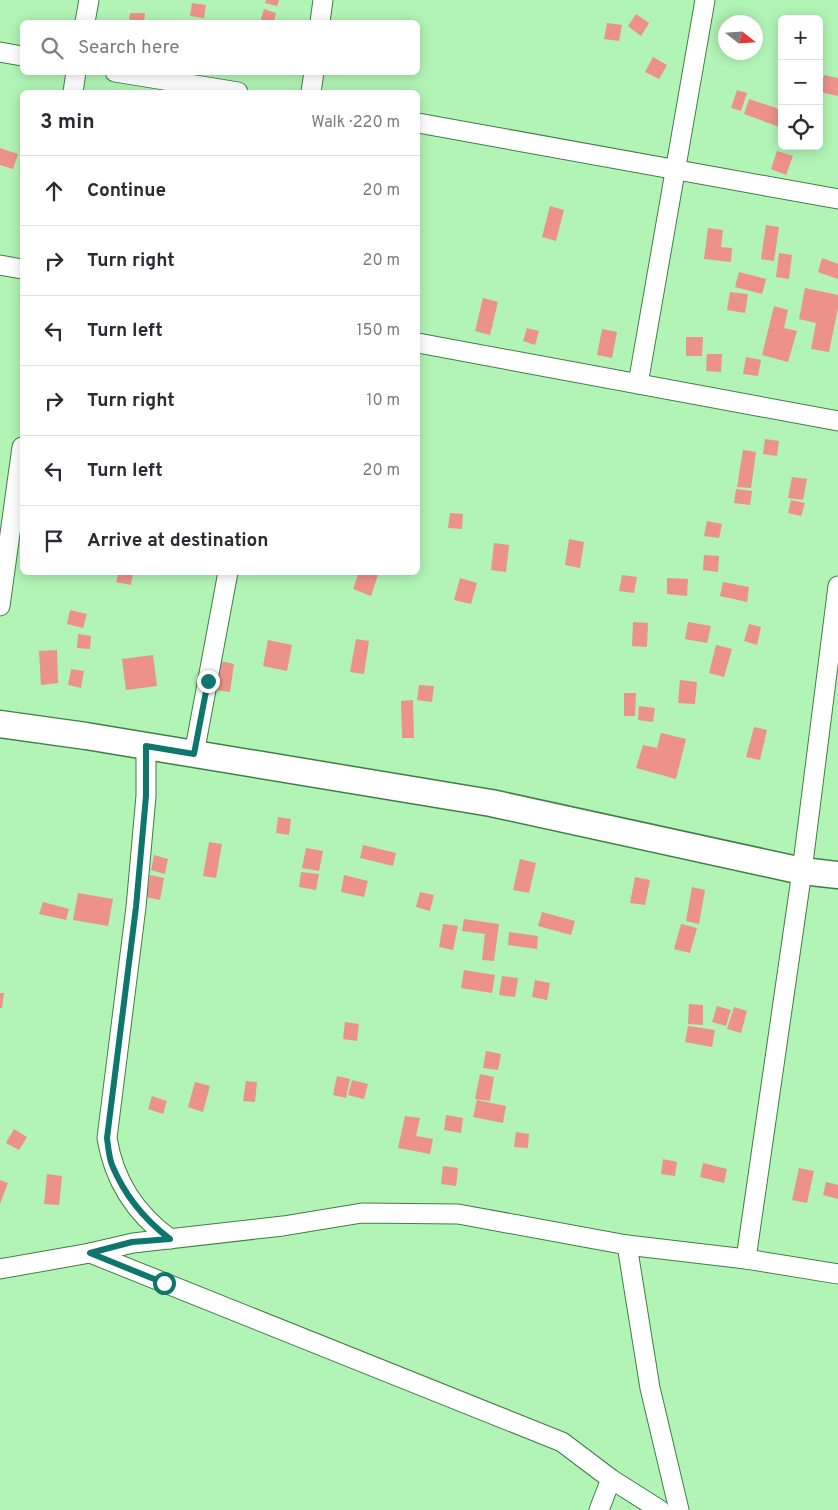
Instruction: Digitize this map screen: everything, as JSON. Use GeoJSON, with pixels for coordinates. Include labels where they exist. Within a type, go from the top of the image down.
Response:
{"type":"FeatureCollection","features":[{"type":"Feature","properties":{"kind":"street"},"geometry":{"type":"LineString","coordinates":[[85,20],[89,0]]}},
{"type":"Feature","properties":{"kind":"street"},"geometry":{"type":"LineString","coordinates":[[320,20],[323,0]]}},
{"type":"Feature","properties":{"kind":"street"},"geometry":{"type":"LineString","coordinates":[[638,384],[705,0]]}},
{"type":"Feature","properties":{"kind":"street"},"geometry":{"type":"LineString","coordinates":[[0,52],[20,56]]}},
{"type":"Feature","properties":{"kind":"street"},"geometry":{"type":"LineString","coordinates":[[73,90],[76,75]]}},
{"type":"Feature","properties":{"kind":"street"},"geometry":{"type":"LineString","coordinates":[[133,75],[226,90]]}},
{"type":"Feature","properties":{"kind":"street"},"geometry":{"type":"LineString","coordinates":[[311,90],[314,75]]}},
{"type":"Feature","properties":{"kind":"street"},"geometry":{"type":"LineString","coordinates":[[420,124],[838,199]]}},
{"type":"Feature","properties":{"kind":"street"},"geometry":{"type":"LineString","coordinates":[[0,265],[20,269]]}},
{"type":"Feature","properties":{"kind":"street"},"geometry":{"type":"LineString","coordinates":[[420,343],[838,421]]}},
{"type":"Feature","properties":{"kind":"street"},"geometry":{"type":"LineString","coordinates":[[0,606],[20,461]]}},
{"type":"Feature","properties":{"kind":"street"},"geometry":{"type":"LineString","coordinates":[[194,754],[227,575]]}},
{"type":"Feature","properties":{"kind":"street"},"geometry":{"type":"LineString","coordinates":[[746,1259],[802,872],[838,586]]}},
{"type":"Feature","properties":{"kind":"street"},"geometry":{"type":"LineString","coordinates":[[0,724],[491,803],[802,872],[838,875]]}},
{"type":"Feature","properties":{"kind":"street"},"geometry":{"type":"LineString","coordinates":[[146,746],[146,796],[136,907],[107,1138],[111,1164],[124,1188],[149,1224],[170,1239]]}},
{"type":"Feature","properties":{"kind":"street"},"geometry":{"type":"LineString","coordinates":[[0,1269],[90,1253],[132,1242],[283,1226],[362,1213],[458,1214],[627,1245],[746,1259],[838,1274]]}},
{"type":"Feature","properties":{"kind":"street"},"geometry":{"type":"LineString","coordinates":[[627,1245],[650,1388],[679,1510]]}},
{"type":"Feature","properties":{"kind":"street"},"geometry":{"type":"LineString","coordinates":[[90,1253],[562,1442],[611,1478],[660,1510]]}},
{"type":"Feature","properties":{"kind":"street"},"geometry":{"type":"LineString","coordinates":[[598,1510],[611,1478]]}},
{"type":"Feature","properties":{"kind":"building"},"geometry":{"type":"Polygon","coordinates":[[[266,0],[279,0],[277,6],[265,3],[266,0]]]}},
{"type":"Feature","properties":{"kind":"building"},"geometry":{"type":"Polygon","coordinates":[[[192,3],[206,5],[204,18],[190,16],[192,3]]]}},
{"type":"Feature","properties":{"kind":"building"},"geometry":{"type":"Polygon","coordinates":[[[264,9],[276,13],[274,20],[261,20],[264,9]]]}},
{"type":"Feature","properties":{"kind":"building"},"geometry":{"type":"Polygon","coordinates":[[[130,13],[145,13],[144,20],[129,20],[130,13]]]}},
{"type":"Feature","properties":{"kind":"building"},"geometry":{"type":"Polygon","coordinates":[[[636,14],[649,23],[641,36],[628,26],[636,14]]]}},
{"type":"Feature","properties":{"kind":"building"},"geometry":{"type":"Polygon","coordinates":[[[607,23],[622,25],[619,41],[604,39],[607,23]]]}},
{"type":"Feature","properties":{"kind":"building"},"geometry":{"type":"Polygon","coordinates":[[[653,57],[667,65],[659,79],[645,72],[653,57]]]}},
{"type":"Feature","properties":{"kind":"building"},"geometry":{"type":"Polygon","coordinates":[[[824,75],[838,78],[838,96],[823,93],[824,75]]]}},
{"type":"Feature","properties":{"kind":"building"},"geometry":{"type":"Polygon","coordinates":[[[737,90],[747,93],[741,111],[731,108],[737,90]]]}},
{"type":"Feature","properties":{"kind":"building"},"geometry":{"type":"Polygon","coordinates":[[[749,99],[778,109],[778,127],[744,114],[749,99]]]}},
{"type":"Feature","properties":{"kind":"building"},"geometry":{"type":"Polygon","coordinates":[[[0,148],[18,154],[13,169],[0,165],[0,148]]]}},
{"type":"Feature","properties":{"kind":"building"},"geometry":{"type":"Polygon","coordinates":[[[777,151],[793,156],[786,175],[771,169],[777,151]]]}},
{"type":"Feature","properties":{"kind":"building"},"geometry":{"type":"Polygon","coordinates":[[[550,206],[564,210],[556,241],[542,237],[550,206]]]}},
{"type":"Feature","properties":{"kind":"building"},"geometry":{"type":"Polygon","coordinates":[[[766,225],[779,227],[774,261],[761,259],[766,225]]]}},
{"type":"Feature","properties":{"kind":"building"},"geometry":{"type":"Polygon","coordinates":[[[708,228],[723,230],[721,247],[732,248],[731,262],[704,259],[708,228]]]}},
{"type":"Feature","properties":{"kind":"building"},"geometry":{"type":"Polygon","coordinates":[[[779,253],[792,255],[789,279],[776,277],[779,253]]]}},
{"type":"Feature","properties":{"kind":"building"},"geometry":{"type":"Polygon","coordinates":[[[822,258],[838,264],[838,279],[818,272],[822,258]]]}},
{"type":"Feature","properties":{"kind":"building"},"geometry":{"type":"Polygon","coordinates":[[[739,272],[766,279],[762,294],[735,287],[739,272]]]}},
{"type":"Feature","properties":{"kind":"building"},"geometry":{"type":"Polygon","coordinates":[[[805,288],[838,295],[838,308],[829,352],[811,349],[816,323],[799,319],[805,288]]]}},
{"type":"Feature","properties":{"kind":"building"},"geometry":{"type":"Polygon","coordinates":[[[730,292],[748,294],[745,313],[727,310],[730,292]]]}},
{"type":"Feature","properties":{"kind":"building"},"geometry":{"type":"Polygon","coordinates":[[[483,298],[498,302],[490,335],[475,331],[483,298]]]}},
{"type":"Feature","properties":{"kind":"building"},"geometry":{"type":"Polygon","coordinates":[[[774,306],[788,310],[784,328],[797,331],[788,362],[762,355],[774,306]]]}},
{"type":"Feature","properties":{"kind":"building"},"geometry":{"type":"Polygon","coordinates":[[[527,328],[539,331],[535,345],[523,341],[527,328]]]}},
{"type":"Feature","properties":{"kind":"building"},"geometry":{"type":"Polygon","coordinates":[[[602,329],[617,332],[612,358],[597,355],[602,329]]]}},
{"type":"Feature","properties":{"kind":"building"},"geometry":{"type":"Polygon","coordinates":[[[686,337],[703,337],[702,356],[686,356],[686,337]]]}},
{"type":"Feature","properties":{"kind":"building"},"geometry":{"type":"Polygon","coordinates":[[[707,354],[722,354],[721,372],[706,371],[707,354]]]}},
{"type":"Feature","properties":{"kind":"building"},"geometry":{"type":"Polygon","coordinates":[[[746,357],[761,360],[758,376],[743,374],[746,357]]]}},
{"type":"Feature","properties":{"kind":"building"},"geometry":{"type":"Polygon","coordinates":[[[765,439],[779,441],[777,456],[763,454],[765,439]]]}},
{"type":"Feature","properties":{"kind":"building"},"geometry":{"type":"Polygon","coordinates":[[[743,450],[756,452],[751,488],[737,487],[743,450]]]}},
{"type":"Feature","properties":{"kind":"building"},"geometry":{"type":"Polygon","coordinates":[[[792,477],[807,479],[803,500],[788,498],[792,477]]]}},
{"type":"Feature","properties":{"kind":"building"},"geometry":{"type":"Polygon","coordinates":[[[736,489],[752,491],[750,505],[734,503],[736,489]]]}},
{"type":"Feature","properties":{"kind":"building"},"geometry":{"type":"Polygon","coordinates":[[[791,500],[805,503],[801,516],[788,513],[791,500]]]}},
{"type":"Feature","properties":{"kind":"building"},"geometry":{"type":"Polygon","coordinates":[[[450,513],[463,514],[462,529],[448,528],[450,513]]]}},
{"type":"Feature","properties":{"kind":"building"},"geometry":{"type":"Polygon","coordinates":[[[707,521],[722,524],[719,538],[704,536],[707,521]]]}},
{"type":"Feature","properties":{"kind":"building"},"geometry":{"type":"Polygon","coordinates":[[[569,539],[584,542],[580,568],[565,565],[569,539]]]}},
{"type":"Feature","properties":{"kind":"building"},"geometry":{"type":"Polygon","coordinates":[[[494,543],[509,545],[506,572],[491,570],[494,543]]]}},
{"type":"Feature","properties":{"kind":"building"},"geometry":{"type":"Polygon","coordinates":[[[704,555],[719,556],[718,572],[703,570],[704,555]]]}},
{"type":"Feature","properties":{"kind":"building"},"geometry":{"type":"Polygon","coordinates":[[[118,575],[133,575],[131,585],[116,582],[118,575]]]}},
{"type":"Feature","properties":{"kind":"building"},"geometry":{"type":"Polygon","coordinates":[[[358,575],[378,575],[371,596],[353,589],[358,575]]]}},
{"type":"Feature","properties":{"kind":"building"},"geometry":{"type":"Polygon","coordinates":[[[622,575],[637,577],[634,593],[619,591],[622,575]]]}},
{"type":"Feature","properties":{"kind":"building"},"geometry":{"type":"Polygon","coordinates":[[[460,578],[477,583],[471,604],[454,600],[460,578]]]}},
{"type":"Feature","properties":{"kind":"building"},"geometry":{"type":"Polygon","coordinates":[[[667,578],[688,579],[687,596],[667,594],[667,578]]]}},
{"type":"Feature","properties":{"kind":"building"},"geometry":{"type":"Polygon","coordinates":[[[723,582],[749,587],[747,602],[720,596],[723,582]]]}},
{"type":"Feature","properties":{"kind":"building"},"geometry":{"type":"Polygon","coordinates":[[[70,610],[87,614],[83,628],[67,624],[70,610]]]}},
{"type":"Feature","properties":{"kind":"building"},"geometry":{"type":"Polygon","coordinates":[[[633,622],[648,623],[647,647],[632,646],[633,622]]]}},
{"type":"Feature","properties":{"kind":"building"},"geometry":{"type":"Polygon","coordinates":[[[688,622],[711,626],[707,643],[685,639],[688,622]]]}},
{"type":"Feature","properties":{"kind":"building"},"geometry":{"type":"Polygon","coordinates":[[[749,624],[761,627],[757,645],[744,641],[749,624]]]}},
{"type":"Feature","properties":{"kind":"building"},"geometry":{"type":"Polygon","coordinates":[[[78,634],[91,636],[90,649],[77,648],[78,634]]]}},
{"type":"Feature","properties":{"kind":"building"},"geometry":{"type":"Polygon","coordinates":[[[356,639],[369,641],[364,674],[350,672],[356,639]]]}},
{"type":"Feature","properties":{"kind":"building"},"geometry":{"type":"Polygon","coordinates":[[[268,640],[292,645],[287,671],[263,666],[268,640]]]}},
{"type":"Feature","properties":{"kind":"building"},"geometry":{"type":"Polygon","coordinates":[[[716,645],[732,649],[724,677],[709,673],[716,645]]]}},
{"type":"Feature","properties":{"kind":"building"},"geometry":{"type":"Polygon","coordinates":[[[57,650],[58,683],[41,685],[39,651],[57,650]]]}},
{"type":"Feature","properties":{"kind":"building"},"geometry":{"type":"Polygon","coordinates":[[[153,655],[157,686],[126,690],[122,659],[153,655]]]}},
{"type":"Feature","properties":{"kind":"building"},"geometry":{"type":"Polygon","coordinates":[[[220,661],[234,664],[230,692],[216,690],[220,661]]]}},
{"type":"Feature","properties":{"kind":"building"},"geometry":{"type":"Polygon","coordinates":[[[71,669],[84,671],[81,688],[68,685],[71,669]]]}},
{"type":"Feature","properties":{"kind":"building"},"geometry":{"type":"Polygon","coordinates":[[[680,680],[697,682],[695,704],[678,703],[680,680]]]}},
{"type":"Feature","properties":{"kind":"building"},"geometry":{"type":"Polygon","coordinates":[[[419,685],[434,686],[432,702],[417,700],[419,685]]]}},
{"type":"Feature","properties":{"kind":"building"},"geometry":{"type":"Polygon","coordinates":[[[624,693],[636,693],[635,716],[624,716],[624,693]]]}},
{"type":"Feature","properties":{"kind":"building"},"geometry":{"type":"Polygon","coordinates":[[[413,700],[414,738],[402,738],[401,701],[413,700]]]}},
{"type":"Feature","properties":{"kind":"building"},"geometry":{"type":"Polygon","coordinates":[[[639,706],[655,708],[653,722],[638,720],[639,706]]]}},
{"type":"Feature","properties":{"kind":"building"},"geometry":{"type":"Polygon","coordinates":[[[754,727],[767,730],[760,760],[746,757],[754,727]]]}},
{"type":"Feature","properties":{"kind":"building"},"geometry":{"type":"Polygon","coordinates":[[[661,733],[686,739],[676,779],[636,768],[643,745],[657,748],[661,733]]]}},
{"type":"Feature","properties":{"kind":"building"},"geometry":{"type":"Polygon","coordinates":[[[278,817],[291,819],[289,835],[276,833],[278,817]]]}},
{"type":"Feature","properties":{"kind":"building"},"geometry":{"type":"Polygon","coordinates":[[[209,842],[222,844],[216,878],[203,876],[209,842]]]}},
{"type":"Feature","properties":{"kind":"building"},"geometry":{"type":"Polygon","coordinates":[[[363,845],[396,853],[393,866],[360,858],[363,845]]]}},
{"type":"Feature","properties":{"kind":"building"},"geometry":{"type":"Polygon","coordinates":[[[306,848],[323,851],[319,871],[302,868],[306,848]]]}},
{"type":"Feature","properties":{"kind":"building"},"geometry":{"type":"Polygon","coordinates":[[[154,855],[168,859],[165,874],[151,870],[154,855]]]}},
{"type":"Feature","properties":{"kind":"building"},"geometry":{"type":"Polygon","coordinates":[[[520,859],[536,863],[529,893],[513,890],[520,859]]]}},
{"type":"Feature","properties":{"kind":"building"},"geometry":{"type":"Polygon","coordinates":[[[301,872],[319,874],[316,890],[299,887],[301,872]]]}},
{"type":"Feature","properties":{"kind":"building"},"geometry":{"type":"Polygon","coordinates":[[[150,875],[164,878],[160,900],[146,897],[150,875]]]}},
{"type":"Feature","properties":{"kind":"building"},"geometry":{"type":"Polygon","coordinates":[[[344,875],[368,881],[364,897],[341,892],[344,875]]]}},
{"type":"Feature","properties":{"kind":"building"},"geometry":{"type":"Polygon","coordinates":[[[635,877],[650,880],[645,905],[630,903],[635,877]]]}},
{"type":"Feature","properties":{"kind":"building"},"geometry":{"type":"Polygon","coordinates":[[[692,887],[705,890],[699,924],[686,921],[692,887]]]}},
{"type":"Feature","properties":{"kind":"building"},"geometry":{"type":"Polygon","coordinates":[[[420,892],[434,895],[430,911],[416,907],[420,892]]]}},
{"type":"Feature","properties":{"kind":"building"},"geometry":{"type":"Polygon","coordinates":[[[78,893],[113,899],[108,926],[73,920],[78,893]]]}},
{"type":"Feature","properties":{"kind":"building"},"geometry":{"type":"Polygon","coordinates":[[[43,902],[69,909],[66,920],[39,914],[43,902]]]}},
{"type":"Feature","properties":{"kind":"building"},"geometry":{"type":"Polygon","coordinates":[[[542,912],[575,921],[571,935],[538,926],[542,912]]]}},
{"type":"Feature","properties":{"kind":"building"},"geometry":{"type":"Polygon","coordinates":[[[464,919],[499,924],[494,961],[482,960],[485,934],[462,931],[464,919]]]}},
{"type":"Feature","properties":{"kind":"building"},"geometry":{"type":"Polygon","coordinates":[[[443,924],[458,926],[453,950],[439,947],[443,924]]]}},
{"type":"Feature","properties":{"kind":"building"},"geometry":{"type":"Polygon","coordinates":[[[681,924],[697,928],[690,953],[674,949],[681,924]]]}},
{"type":"Feature","properties":{"kind":"building"},"geometry":{"type":"Polygon","coordinates":[[[509,932],[538,936],[537,949],[508,945],[509,932]]]}},
{"type":"Feature","properties":{"kind":"building"},"geometry":{"type":"Polygon","coordinates":[[[464,970],[495,975],[492,993],[461,988],[464,970]]]}},
{"type":"Feature","properties":{"kind":"building"},"geometry":{"type":"Polygon","coordinates":[[[502,976],[518,978],[515,997],[499,995],[502,976]]]}},
{"type":"Feature","properties":{"kind":"building"},"geometry":{"type":"Polygon","coordinates":[[[535,980],[550,983],[547,1000],[532,997],[535,980]]]}},
{"type":"Feature","properties":{"kind":"building"},"geometry":{"type":"Polygon","coordinates":[[[0,993],[4,993],[2,1008],[0,1008],[0,993]]]}},
{"type":"Feature","properties":{"kind":"building"},"geometry":{"type":"Polygon","coordinates":[[[689,1004],[703,1005],[703,1025],[688,1024],[689,1004]]]}},
{"type":"Feature","properties":{"kind":"building"},"geometry":{"type":"Polygon","coordinates":[[[717,1006],[731,1010],[726,1026],[712,1022],[717,1006]]]}},
{"type":"Feature","properties":{"kind":"building"},"geometry":{"type":"Polygon","coordinates":[[[734,1007],[747,1011],[741,1033],[727,1029],[734,1007]]]}},
{"type":"Feature","properties":{"kind":"building"},"geometry":{"type":"Polygon","coordinates":[[[345,1022],[359,1024],[357,1041],[343,1039],[345,1022]]]}},
{"type":"Feature","properties":{"kind":"building"},"geometry":{"type":"Polygon","coordinates":[[[688,1026],[715,1030],[712,1047],[685,1042],[688,1026]]]}},
{"type":"Feature","properties":{"kind":"building"},"geometry":{"type":"Polygon","coordinates":[[[486,1051],[501,1054],[498,1070],[483,1068],[486,1051]]]}},
{"type":"Feature","properties":{"kind":"building"},"geometry":{"type":"Polygon","coordinates":[[[480,1074],[494,1077],[490,1101],[475,1099],[480,1074]]]}},
{"type":"Feature","properties":{"kind":"building"},"geometry":{"type":"Polygon","coordinates":[[[337,1076],[350,1079],[346,1098],[333,1095],[337,1076]]]}},
{"type":"Feature","properties":{"kind":"building"},"geometry":{"type":"Polygon","coordinates":[[[352,1080],[368,1084],[364,1099],[348,1095],[352,1080]]]}},
{"type":"Feature","properties":{"kind":"building"},"geometry":{"type":"Polygon","coordinates":[[[246,1081],[257,1082],[255,1102],[243,1101],[246,1081]]]}},
{"type":"Feature","properties":{"kind":"building"},"geometry":{"type":"Polygon","coordinates":[[[195,1082],[210,1086],[203,1112],[188,1107],[195,1082]]]}},
{"type":"Feature","properties":{"kind":"building"},"geometry":{"type":"Polygon","coordinates":[[[152,1096],[167,1101],[163,1114],[148,1109],[152,1096]]]}},
{"type":"Feature","properties":{"kind":"building"},"geometry":{"type":"Polygon","coordinates":[[[477,1100],[506,1106],[503,1123],[473,1117],[477,1100]]]}},
{"type":"Feature","properties":{"kind":"building"},"geometry":{"type":"Polygon","coordinates":[[[446,1115],[463,1118],[461,1133],[444,1130],[446,1115]]]}},
{"type":"Feature","properties":{"kind":"building"},"geometry":{"type":"Polygon","coordinates":[[[405,1116],[420,1118],[416,1136],[433,1139],[430,1154],[398,1148],[405,1116]]]}},
{"type":"Feature","properties":{"kind":"building"},"geometry":{"type":"Polygon","coordinates":[[[14,1129],[27,1137],[19,1150],[6,1143],[14,1129]]]}},
{"type":"Feature","properties":{"kind":"building"},"geometry":{"type":"Polygon","coordinates":[[[516,1132],[529,1134],[528,1148],[514,1147],[516,1132]]]}},
{"type":"Feature","properties":{"kind":"building"},"geometry":{"type":"Polygon","coordinates":[[[663,1159],[677,1162],[675,1176],[661,1174],[663,1159]]]}},
{"type":"Feature","properties":{"kind":"building"},"geometry":{"type":"Polygon","coordinates":[[[703,1163],[727,1169],[724,1183],[700,1177],[703,1163]]]}},
{"type":"Feature","properties":{"kind":"building"},"geometry":{"type":"Polygon","coordinates":[[[443,1166],[458,1168],[456,1186],[441,1184],[443,1166]]]}},
{"type":"Feature","properties":{"kind":"building"},"geometry":{"type":"Polygon","coordinates":[[[799,1168],[814,1171],[807,1203],[792,1200],[799,1168]]]}},
{"type":"Feature","properties":{"kind":"building"},"geometry":{"type":"Polygon","coordinates":[[[47,1174],[62,1176],[59,1205],[44,1204],[47,1174]]]}},
{"type":"Feature","properties":{"kind":"building"},"geometry":{"type":"Polygon","coordinates":[[[0,1180],[8,1183],[0,1204],[0,1180]]]}},
{"type":"Feature","properties":{"kind":"building"},"geometry":{"type":"Polygon","coordinates":[[[826,1182],[838,1185],[838,1199],[823,1195],[826,1182]]]}},
{"type":"Feature","properties":{"kind":"route"},"geometry":{"type":"LineString","coordinates":[[164,1283],[90,1253],[132,1242],[170,1239],[149,1224],[124,1188],[111,1164],[107,1138],[118,1063],[136,907],[146,796],[146,746],[194,754],[208,681]]}}]}
